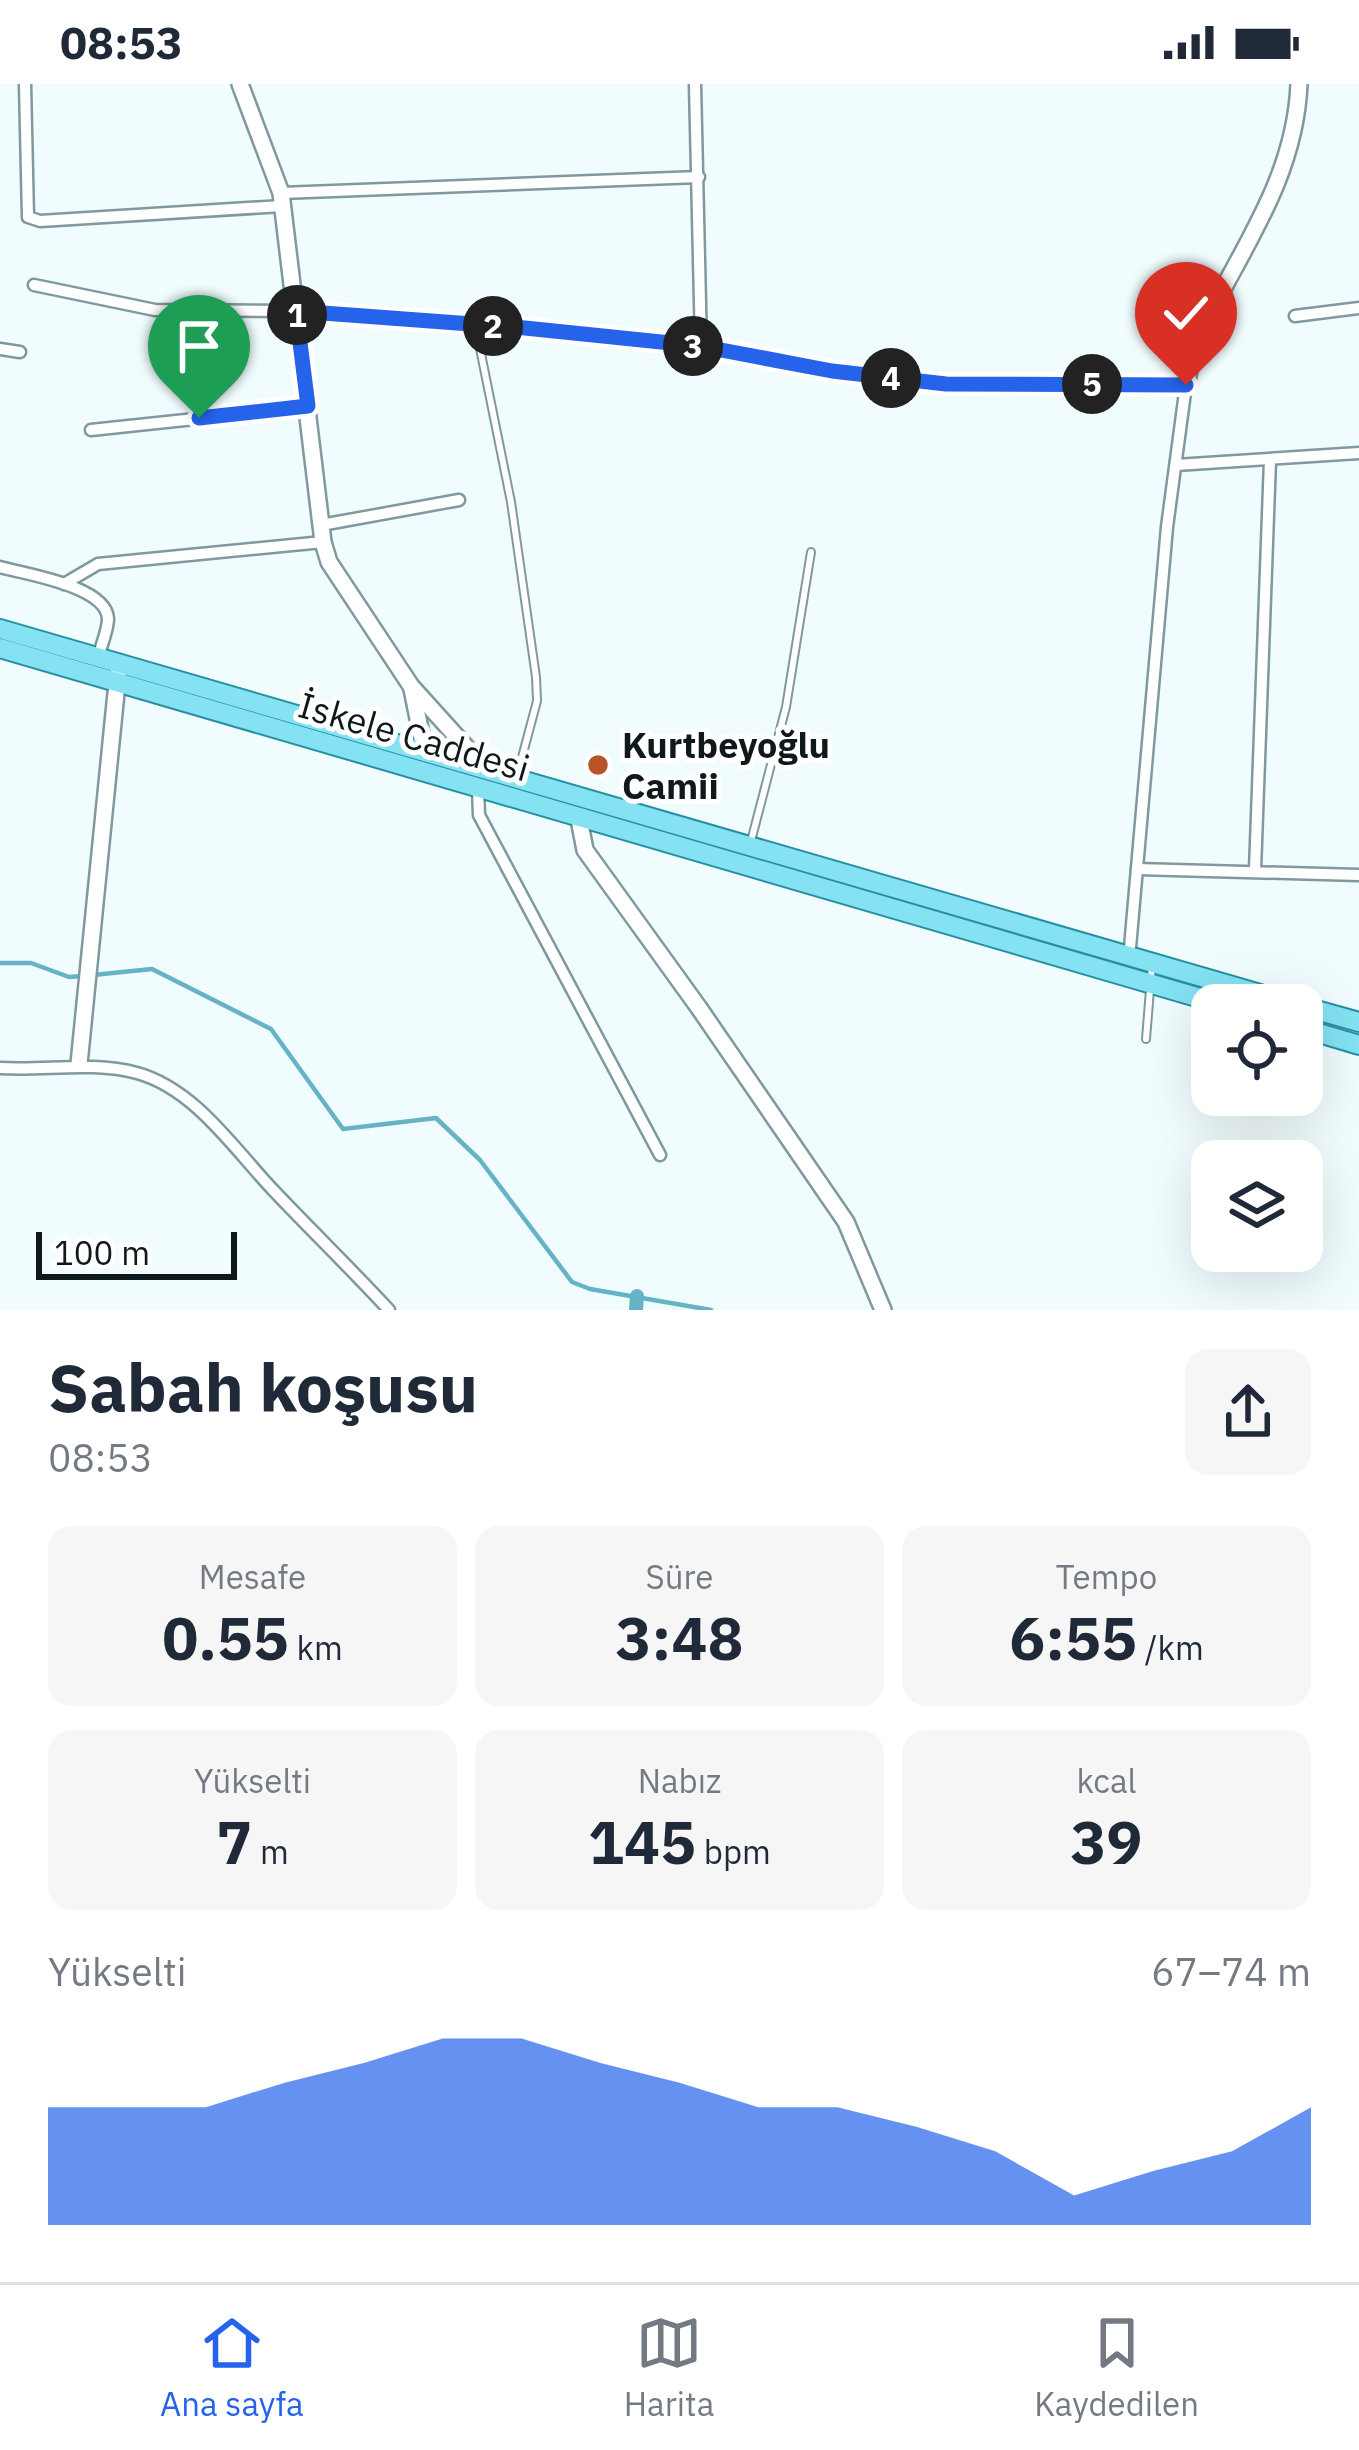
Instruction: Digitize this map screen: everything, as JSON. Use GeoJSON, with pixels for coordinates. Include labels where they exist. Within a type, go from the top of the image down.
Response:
{"type":"FeatureCollection","features":[{"type":"Feature","properties":{"kind":"main road"},"geometry":{"type":"LineString","coordinates":[[0,628],[111,667],[477,768],[1127,966],[1152,963],[1226,984]]}},
{"type":"Feature","properties":{"kind":"main road","name":"İskele Caddesi"},"geometry":{"type":"LineString","coordinates":[[0,648],[111,667],[478,789],[1127,966],[1153,984],[1191,995]]}},
{"type":"Feature","properties":{"kind":"main road"},"geometry":{"type":"LineString","coordinates":[[1323,1012],[1359,1022]]}},
{"type":"Feature","properties":{"kind":"main road"},"geometry":{"type":"LineString","coordinates":[[1323,1034],[1359,1045]]}},
{"type":"Feature","properties":{"kind":"street"},"geometry":{"type":"LineString","coordinates":[[25,84],[28,217],[40,221],[281,199],[699,177]]}},
{"type":"Feature","properties":{"kind":"street"},"geometry":{"type":"LineString","coordinates":[[240,84],[281,199],[329,562],[411,686],[466,747],[477,768]]}},
{"type":"Feature","properties":{"kind":"street"},"geometry":{"type":"LineString","coordinates":[[695,84],[700,346]]}},
{"type":"Feature","properties":{"kind":"street"},"geometry":{"type":"LineString","coordinates":[[1127,966],[1186,385],[1198,335],[1275,196],[1298,115],[1299,84]]}},
{"type":"Feature","properties":{"kind":"street"},"geometry":{"type":"LineString","coordinates":[[34,285],[155,310],[296,311],[476,324],[700,346],[832,371],[946,384],[1186,385]]}},
{"type":"Feature","properties":{"kind":"street"},"geometry":{"type":"LineString","coordinates":[[1295,316],[1359,308]]}},
{"type":"Feature","properties":{"kind":"street"},"geometry":{"type":"LineString","coordinates":[[0,349],[20,352]]}},
{"type":"Feature","properties":{"kind":"street"},"geometry":{"type":"LineString","coordinates":[[91,430],[308,406]]}},
{"type":"Feature","properties":{"kind":"street"},"geometry":{"type":"LineString","coordinates":[[1176,465],[1359,453]]}},
{"type":"Feature","properties":{"kind":"street"},"geometry":{"type":"LineString","coordinates":[[1255,870],[1270,460]]}},
{"type":"Feature","properties":{"kind":"street"},"geometry":{"type":"LineString","coordinates":[[64,584],[98,563],[322,534],[459,500]]}},
{"type":"Feature","properties":{"kind":"street"},"geometry":{"type":"LineString","coordinates":[[0,567],[90,594],[108,617],[111,667],[79,1064]]}},
{"type":"Feature","properties":{"kind":"street"},"geometry":{"type":"LineString","coordinates":[[411,686],[425,753]]}},
{"type":"Feature","properties":{"kind":"street"},"geometry":{"type":"LineString","coordinates":[[478,789],[479,815],[660,1155]]}},
{"type":"Feature","properties":{"kind":"street"},"geometry":{"type":"LineString","coordinates":[[579,818],[585,850],[845,1222],[883,1310]]}},
{"type":"Feature","properties":{"kind":"street"},"geometry":{"type":"LineString","coordinates":[[1137,869],[1359,875]]}},
{"type":"Feature","properties":{"kind":"street"},"geometry":{"type":"LineString","coordinates":[[0,1068],[79,1064],[133,1072],[165,1083],[207,1118],[388,1310]]}},
{"type":"Feature","properties":{"kind":"lane"},"geometry":{"type":"LineString","coordinates":[[476,324],[511,502],[536,677],[537,700],[517,780]]}},
{"type":"Feature","properties":{"kind":"lane"},"geometry":{"type":"LineString","coordinates":[[749,849],[786,707],[811,552]]}},
{"type":"Feature","properties":{"kind":"lane"},"geometry":{"type":"LineString","coordinates":[[1146,1040],[1152,963]]}},
{"type":"Feature","properties":{"kind":"waterway"},"geometry":{"type":"LineString","coordinates":[[0,963],[31,963],[69,977],[82,976]]}},
{"type":"Feature","properties":{"kind":"waterway"},"geometry":{"type":"LineString","coordinates":[[93,975],[152,969],[271,1029],[343,1129],[436,1118],[480,1160],[572,1282],[711,1310]]}},
{"type":"Feature","properties":{"kind":"waterway"},"geometry":{"type":"LineString","coordinates":[[636,1310],[637,1296]]}},
{"type":"Feature","properties":{"kind":"place","name":"Kurtbeyoğlu Camii"},"geometry":{"type":"Point","coordinates":[598,765]}},
{"type":"Feature","properties":{"kind":"route"},"geometry":{"type":"LineString","coordinates":[[199,418],[308,406],[296,311],[700,346],[832,371],[946,384],[1186,385]]}}]}
